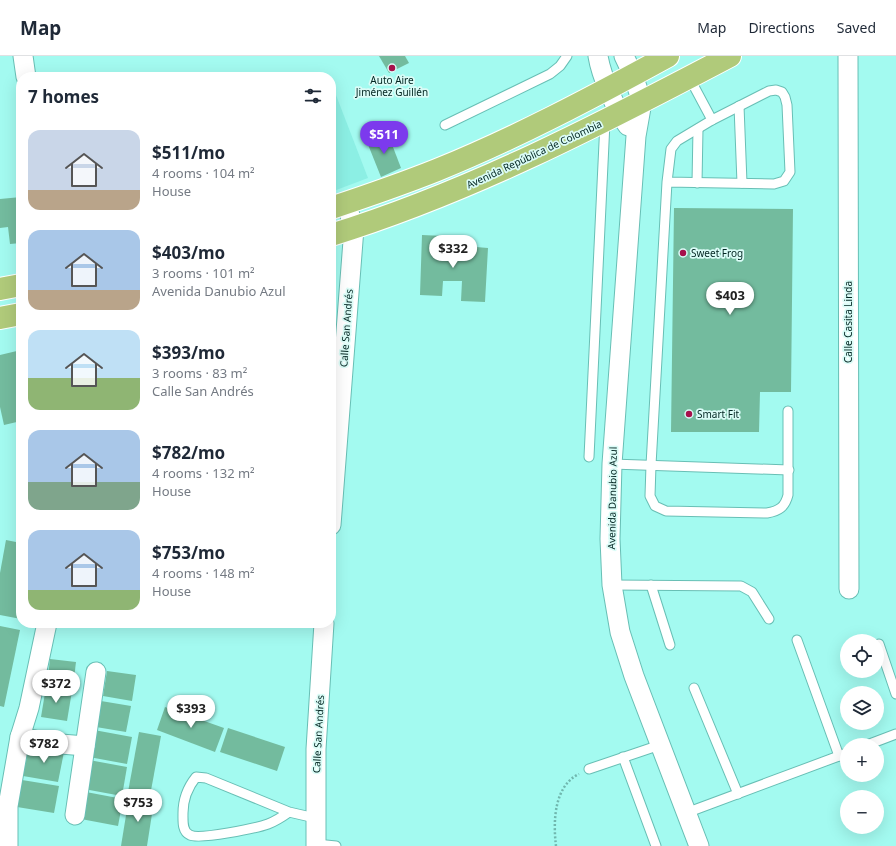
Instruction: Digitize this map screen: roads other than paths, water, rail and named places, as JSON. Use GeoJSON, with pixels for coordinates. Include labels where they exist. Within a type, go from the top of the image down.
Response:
{"type":"FeatureCollection","features":[{"type":"Feature","properties":{"kind":"main road"},"geometry":{"type":"LineString","coordinates":[[339,205],[437,170],[480,152],[609,88],[629,65],[668,56]]}},
{"type":"Feature","properties":{"kind":"main road","name":"Avenida República de Colombia"},"geometry":{"type":"LineString","coordinates":[[336,233],[455,191],[612,117],[730,56]]}},
{"type":"Feature","properties":{"kind":"main road"},"geometry":{"type":"LineString","coordinates":[[0,289],[16,286]]}},
{"type":"Feature","properties":{"kind":"main road"},"geometry":{"type":"LineString","coordinates":[[0,318],[16,315]]}},
{"type":"Feature","properties":{"kind":"street"},"geometry":{"type":"LineString","coordinates":[[23,56],[25,72]]}},
{"type":"Feature","properties":{"kind":"street"},"geometry":{"type":"LineString","coordinates":[[598,56],[609,88],[612,117],[636,136]]}},
{"type":"Feature","properties":{"kind":"street","name":"Calle Casita Linda"},"geometry":{"type":"LineString","coordinates":[[848,56],[849,588]]}},
{"type":"Feature","properties":{"kind":"street"},"geometry":{"type":"LineString","coordinates":[[629,65],[642,102]]}},
{"type":"Feature","properties":{"kind":"street","name":"Avenida Danubio Azul"},"geometry":{"type":"LineString","coordinates":[[642,102],[636,136],[612,464],[610,539],[612,585],[620,632],[634,676],[699,846]]}},
{"type":"Feature","properties":{"kind":"street","name":"Calle San Andrés"},"geometry":{"type":"LineString","coordinates":[[336,461],[354,228],[339,205]]}},
{"type":"Feature","properties":{"kind":"street"},"geometry":{"type":"LineString","coordinates":[[8,846],[8,806],[20,737],[29,708],[46,628]]}},
{"type":"Feature","properties":{"kind":"street","name":"Calle San Andrés"},"geometry":{"type":"LineString","coordinates":[[316,845],[316,749],[324,628]]}},
{"type":"Feature","properties":{"kind":"street"},"geometry":{"type":"LineString","coordinates":[[75,815],[96,672]]}},
{"type":"Feature","properties":{"kind":"street"},"geometry":{"type":"LineString","coordinates":[[20,737],[49,743],[85,746]]}},
{"type":"Feature","properties":{"kind":"lane"},"geometry":{"type":"LineString","coordinates":[[445,124],[550,74],[560,66],[567,56]]}},
{"type":"Feature","properties":{"kind":"lane"},"geometry":{"type":"LineString","coordinates":[[689,77],[712,120]]}},
{"type":"Feature","properties":{"kind":"lane"},"geometry":{"type":"LineString","coordinates":[[667,182],[742,184],[779,183],[784,181],[790,172],[787,105],[782,92],[769,90],[712,120],[677,141],[671,149],[667,182],[651,465],[650,496],[655,506],[666,510],[775,512],[786,503],[788,495],[788,411]]}},
{"type":"Feature","properties":{"kind":"lane"},"geometry":{"type":"LineString","coordinates":[[739,106],[742,184]]}},
{"type":"Feature","properties":{"kind":"lane"},"geometry":{"type":"LineString","coordinates":[[589,457],[612,117]]}},
{"type":"Feature","properties":{"kind":"lane"},"geometry":{"type":"LineString","coordinates":[[697,183],[698,129]]}},
{"type":"Feature","properties":{"kind":"lane"},"geometry":{"type":"LineString","coordinates":[[612,464],[789,470]]}},
{"type":"Feature","properties":{"kind":"lane"},"geometry":{"type":"LineString","coordinates":[[612,585],[741,586],[752,592],[768,619]]}},
{"type":"Feature","properties":{"kind":"lane"},"geometry":{"type":"LineString","coordinates":[[650,585],[670,645]]}},
{"type":"Feature","properties":{"kind":"lane"},"geometry":{"type":"LineString","coordinates":[[797,640],[840,747]]}},
{"type":"Feature","properties":{"kind":"lane"},"geometry":{"type":"LineString","coordinates":[[884,659],[896,694]]}},
{"type":"Feature","properties":{"kind":"lane"},"geometry":{"type":"LineString","coordinates":[[694,688],[738,794]]}},
{"type":"Feature","properties":{"kind":"lane"},"geometry":{"type":"LineString","coordinates":[[884,739],[896,734]]}},
{"type":"Feature","properties":{"kind":"lane"},"geometry":{"type":"LineString","coordinates":[[588,769],[660,745]]}},
{"type":"Feature","properties":{"kind":"lane"},"geometry":{"type":"LineString","coordinates":[[686,813],[840,755]]}},
{"type":"Feature","properties":{"kind":"lane"},"geometry":{"type":"LineString","coordinates":[[623,757],[656,846]]}},
{"type":"Feature","properties":{"kind":"lane"},"geometry":{"type":"LineString","coordinates":[[289,812],[282,818],[267,824],[196,837],[189,835],[185,831],[183,809],[186,795],[191,783],[196,777],[206,778],[289,812],[315,818]]}},
{"type":"Feature","properties":{"kind":"lane"},"geometry":{"type":"LineString","coordinates":[[316,845],[336,846]]}},
{"type":"Feature","properties":{"kind":"place","name":"Auto Aire Jiménez Guillén"},"geometry":{"type":"Point","coordinates":[392,68]}},
{"type":"Feature","properties":{"kind":"place","name":"Sweet Frog"},"geometry":{"type":"Point","coordinates":[683,253]}},
{"type":"Feature","properties":{"kind":"place","name":"Smart Fit"},"geometry":{"type":"Point","coordinates":[689,414]}}]}
